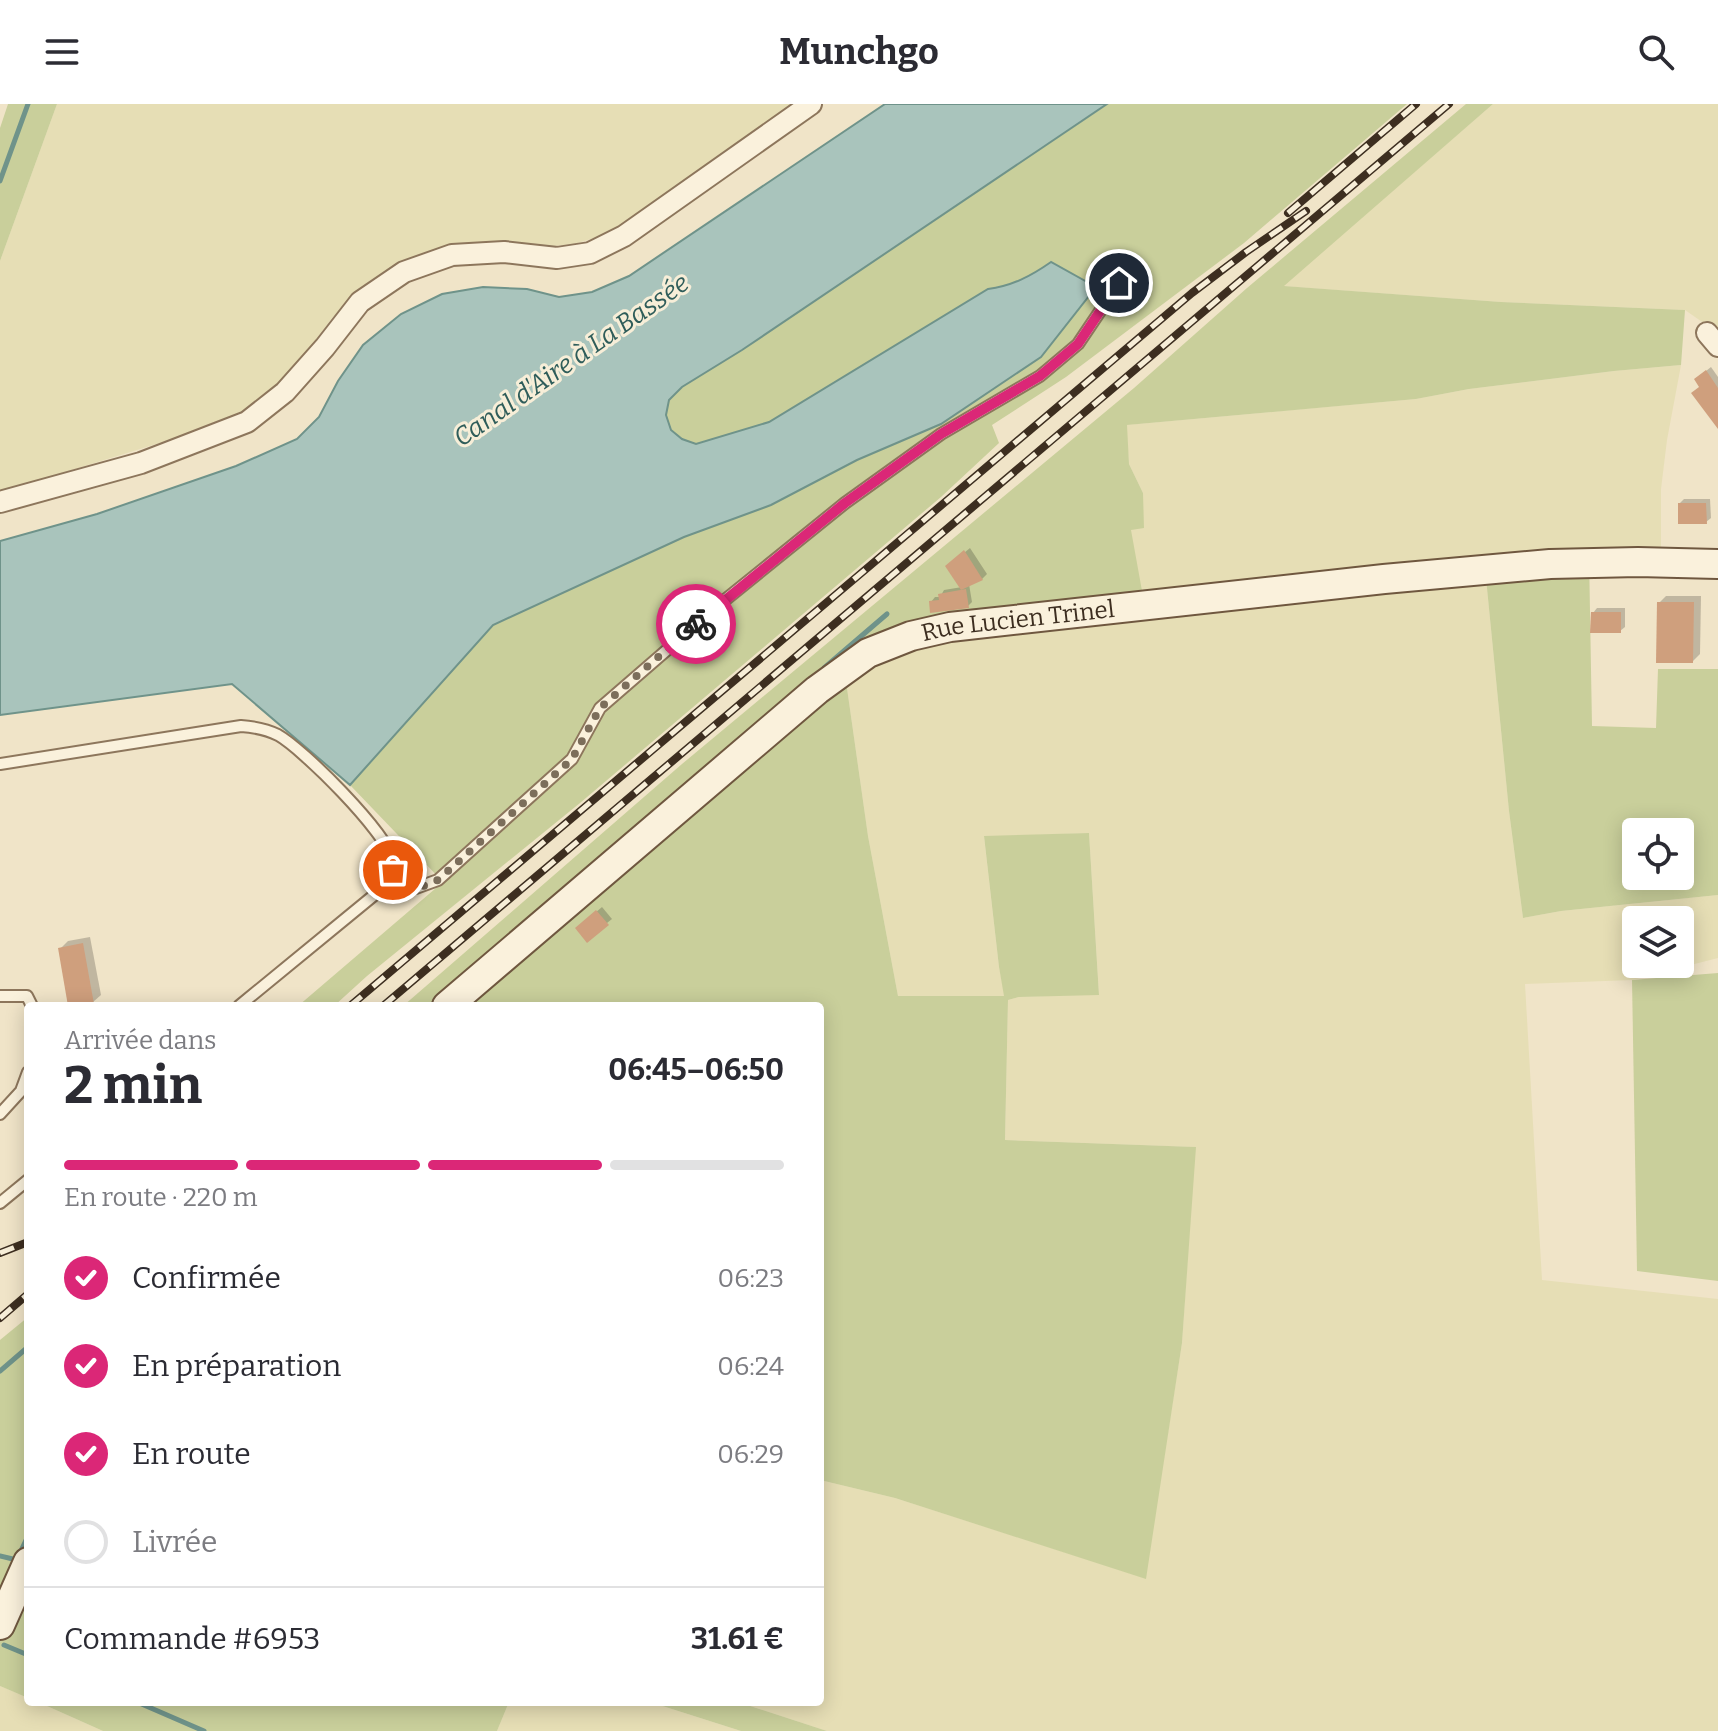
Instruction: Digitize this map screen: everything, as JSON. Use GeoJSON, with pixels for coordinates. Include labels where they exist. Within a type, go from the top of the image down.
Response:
{"type":"FeatureCollection","features":[{"type":"Feature","properties":{"kind":"street"},"geometry":{"type":"LineString","coordinates":[[0,502],[141,463],[247,422],[285,392],[360,302],[404,272],[452,255],[504,252],[557,258],[590,253],[624,236],[811,104]]}},
{"type":"Feature","properties":{"kind":"street","name":"Rue Lucien Trinel"},"geometry":{"type":"LineString","coordinates":[[452,1002],[817,690],[868,653],[911,636],[950,627],[1384,579],[1550,564],[1718,564]]}},
{"type":"Feature","properties":{"kind":"street"},"geometry":{"type":"LineString","coordinates":[[0,1625],[24,1571]]}},
{"type":"Feature","properties":{"kind":"lane"},"geometry":{"type":"LineString","coordinates":[[391,878],[416,888],[438,880],[572,759],[600,708],[720,604],[845,503],[941,434],[1040,376],[1078,344],[1119,283]]}},
{"type":"Feature","properties":{"kind":"lane"},"geometry":{"type":"LineString","coordinates":[[0,764],[241,726],[258,727],[291,743],[348,798],[388,848],[392,860],[391,878],[244,1002]]}},
{"type":"Feature","properties":{"kind":"lane"},"geometry":{"type":"LineString","coordinates":[[0,996],[27,996],[30,1002]]}},
{"type":"Feature","properties":{"kind":"lane"},"geometry":{"type":"LineString","coordinates":[[0,1114],[21,1091],[24,1083]]}},
{"type":"Feature","properties":{"kind":"lane"},"geometry":{"type":"LineString","coordinates":[[0,1203],[24,1183]]}},
{"type":"Feature","properties":{"kind":"shaded area"},"geometry":{"type":"Polygon","coordinates":[[[57,104],[795,104],[611,233],[574,244],[543,247],[454,245],[408,260],[371,280],[332,318],[276,393],[241,418],[0,492],[0,261],[57,104]]]}},
{"type":"Feature","properties":{"kind":"shaded area"},"geometry":{"type":"Polygon","coordinates":[[[1493,104],[1718,104],[1718,333],[1685,310],[1501,302],[1282,286],[1493,104]]]}},
{"type":"Feature","properties":{"kind":"shaded area"},"geometry":{"type":"Polygon","coordinates":[[[1681,365],[1661,489],[1661,554],[1484,558],[1523,918],[1561,911],[1718,895],[1718,958],[1694,964],[1694,906],[1622,906],[1622,978],[1640,978],[1525,984],[1542,1280],[1718,1299],[1718,1731],[827,1731],[750,1706],[824,1706],[824,1481],[895,1498],[1145,1578],[1182,1343],[1195,1147],[1005,1140],[1008,1000],[1099,994],[1089,833],[984,837],[1005,996],[898,996],[868,836],[846,681],[898,654],[989,632],[1131,530],[1143,493],[1129,464],[1126,425],[1416,399],[1469,389],[1681,365]]]}},
{"type":"Feature","properties":{"kind":"shaded area"},"geometry":{"type":"Polygon","coordinates":[[[0,1686],[24,1696],[24,1706],[47,1706],[103,1731],[0,1731],[0,1686]]]}},
{"type":"Feature","properties":{"kind":"shaded area"},"geometry":{"type":"Polygon","coordinates":[[[507,1706],[663,1706],[741,1731],[497,1731],[507,1706]]]}},
{"type":"Feature","properties":{"kind":"green space"},"geometry":{"type":"Polygon","coordinates":[[[8,104],[57,104],[0,261],[0,128],[8,104]]]}},
{"type":"Feature","properties":{"kind":"green space"},"geometry":{"type":"Polygon","coordinates":[[[1108,104],[1407,104],[1244,243],[1066,377],[992,425],[999,443],[941,497],[580,803],[338,1002],[303,1002],[443,882],[350,785],[493,625],[684,537],[771,505],[857,460],[941,424],[1051,262],[1021,280],[988,289],[769,422],[696,444],[682,439],[671,430],[665,415],[669,400],[682,387],[1108,104]]]}},
{"type":"Feature","properties":{"kind":"green space"},"geometry":{"type":"Polygon","coordinates":[[[1466,104],[1493,104],[1284,286],[1501,302],[1685,310],[1681,365],[1469,389],[1416,399],[1127,425],[1129,464],[1143,493],[1144,528],[1131,530],[1146,613],[989,632],[898,654],[846,681],[868,836],[898,996],[1004,996],[984,836],[1089,833],[1099,995],[1008,1000],[1005,1140],[1196,1147],[1182,1343],[1146,1579],[895,1498],[824,1481],[824,1002],[408,1002],[682,764],[1134,388],[1247,288],[1466,104]]]}},
{"type":"Feature","properties":{"kind":"green space"},"geometry":{"type":"Polygon","coordinates":[[[1589,555],[1592,726],[1656,728],[1658,669],[1718,669],[1718,895],[1561,911],[1523,918],[1484,558],[1589,555]]]}},
{"type":"Feature","properties":{"kind":"green space"},"geometry":{"type":"Polygon","coordinates":[[[1718,973],[1718,1281],[1637,1271],[1632,980],[1694,978],[1694,975],[1718,973]]]}},
{"type":"Feature","properties":{"kind":"green space"},"geometry":{"type":"Polygon","coordinates":[[[24,1320],[24,1696],[0,1686],[0,1340],[24,1320]]]}},
{"type":"Feature","properties":{"kind":"green space"},"geometry":{"type":"Polygon","coordinates":[[[47,1706],[507,1706],[497,1731],[103,1731],[47,1706]]]}},
{"type":"Feature","properties":{"kind":"green space"},"geometry":{"type":"Polygon","coordinates":[[[663,1706],[750,1706],[827,1731],[741,1731],[663,1706]]]}},
{"type":"Feature","properties":{"kind":"water","name":"Canal d'Aire à La Bassée"},"geometry":{"type":"Polygon","coordinates":[[[885,104],[1107,104],[742,350],[682,387],[669,400],[666,415],[671,430],[682,439],[696,444],[769,422],[988,289],[1021,280],[1051,262],[1096,287],[1041,357],[941,424],[857,460],[771,505],[684,537],[493,625],[350,785],[232,684],[0,715],[0,541],[97,514],[236,466],[297,439],[319,417],[338,381],[363,345],[401,314],[442,294],[483,287],[527,289],[559,297],[592,292],[629,276],[885,104]]]}},
{"type":"Feature","properties":{"kind":"building"},"geometry":{"type":"Polygon","coordinates":[[[1706,370],[1718,388],[1718,429],[1691,393],[1699,387],[1694,379],[1706,370]]]}},
{"type":"Feature","properties":{"kind":"building"},"geometry":{"type":"Polygon","coordinates":[[[1678,503],[1706,503],[1707,524],[1678,524],[1678,503]]]}},
{"type":"Feature","properties":{"kind":"building"},"geometry":{"type":"Polygon","coordinates":[[[964,550],[983,580],[961,590],[945,566],[964,550]]]}},
{"type":"Feature","properties":{"kind":"building"},"geometry":{"type":"Polygon","coordinates":[[[966,589],[969,608],[930,613],[929,601],[939,600],[938,594],[966,589]]]}},
{"type":"Feature","properties":{"kind":"building"},"geometry":{"type":"Polygon","coordinates":[[[1657,602],[1694,602],[1693,663],[1656,663],[1657,602]]]}},
{"type":"Feature","properties":{"kind":"building"},"geometry":{"type":"Polygon","coordinates":[[[1591,612],[1621,612],[1621,633],[1590,633],[1591,612]]]}},
{"type":"Feature","properties":{"kind":"building"},"geometry":{"type":"Polygon","coordinates":[[[596,910],[609,925],[587,943],[575,928],[596,910]]]}},
{"type":"Feature","properties":{"kind":"building"},"geometry":{"type":"Polygon","coordinates":[[[83,943],[94,1002],[67,1002],[58,948],[83,943]]]}},
{"type":"Feature","properties":{"kind":"waterway"},"geometry":{"type":"LineString","coordinates":[[0,181],[28,104]]}},
{"type":"Feature","properties":{"kind":"waterway"},"geometry":{"type":"LineString","coordinates":[[824,668],[887,614]]}},
{"type":"Feature","properties":{"kind":"waterway"},"geometry":{"type":"LineString","coordinates":[[0,1371],[24,1350]]}},
{"type":"Feature","properties":{"kind":"waterway"},"geometry":{"type":"LineString","coordinates":[[19,1555],[24,1544]]}},
{"type":"Feature","properties":{"kind":"waterway"},"geometry":{"type":"LineString","coordinates":[[0,1556],[17,1560]]}},
{"type":"Feature","properties":{"kind":"waterway"},"geometry":{"type":"LineString","coordinates":[[4,1645],[24,1653]]}},
{"type":"Feature","properties":{"kind":"waterway"},"geometry":{"type":"LineString","coordinates":[[146,1706],[204,1731]]}},
{"type":"Feature","properties":{"kind":"railway"},"geometry":{"type":"LineString","coordinates":[[1288,213],[1416,104]]}},
{"type":"Feature","properties":{"kind":"railway"},"geometry":{"type":"LineString","coordinates":[[388,1002],[1449,104]]}},
{"type":"Feature","properties":{"kind":"railway"},"geometry":{"type":"LineString","coordinates":[[355,1002],[1192,293],[1306,211]]}},
{"type":"Feature","properties":{"kind":"railway"},"geometry":{"type":"LineString","coordinates":[[0,1253],[24,1244]]}},
{"type":"Feature","properties":{"kind":"railway"},"geometry":{"type":"LineString","coordinates":[[0,1318],[24,1297]]}},
{"type":"Feature","properties":{"kind":"way so far"},"geometry":{"type":"LineString","coordinates":[[393,870],[391,878],[416,888],[438,880],[572,759],[600,708],[696,624]]}},
{"type":"Feature","properties":{"kind":"route"},"geometry":{"type":"LineString","coordinates":[[696,624],[845,503],[941,434],[1040,376],[1078,344],[1119,283]]}}]}
